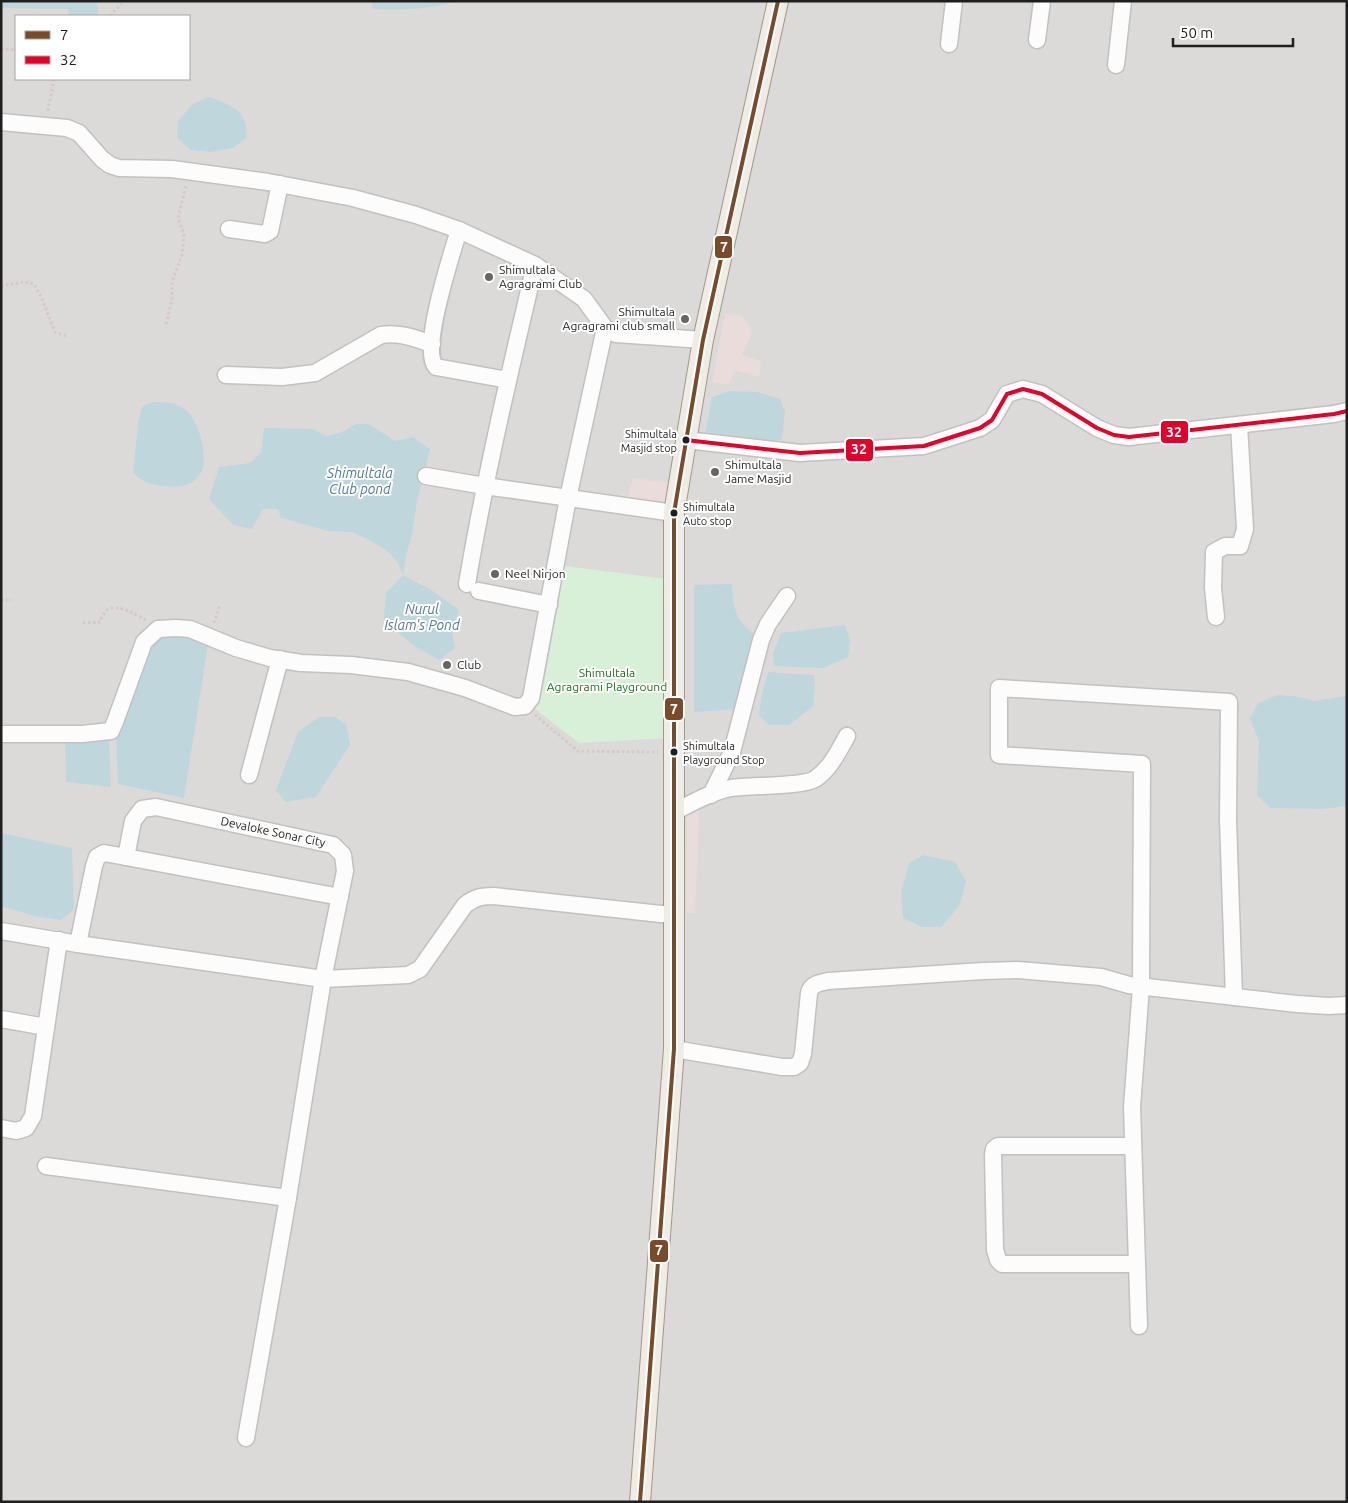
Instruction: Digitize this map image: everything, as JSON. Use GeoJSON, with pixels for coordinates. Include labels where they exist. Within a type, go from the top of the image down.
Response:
{"type":"FeatureCollection","features":[{"type":"Feature","properties":{"kind":"main road"},"geometry":{"type":"LineString","coordinates":[[640,1502],[674,1049],[674,513],[703,340],[778,1]]}},
{"type":"Feature","properties":{"kind":"street"},"geometry":{"type":"LineString","coordinates":[[949,44],[954,1]]}},
{"type":"Feature","properties":{"kind":"street"},"geometry":{"type":"LineString","coordinates":[[1037,40],[1042,1]]}},
{"type":"Feature","properties":{"kind":"street"},"geometry":{"type":"LineString","coordinates":[[1116,65],[1123,1]]}},
{"type":"Feature","properties":{"kind":"street"},"geometry":{"type":"LineString","coordinates":[[1,122],[67,128],[79,133],[102,159],[110,165],[119,168],[172,169],[280,184],[353,198],[416,215],[460,230],[535,265],[584,299],[605,328],[616,334],[703,340]]}},
{"type":"Feature","properties":{"kind":"street"},"geometry":{"type":"LineString","coordinates":[[229,228],[265,234],[270,232],[280,184]]}},
{"type":"Feature","properties":{"kind":"street"},"geometry":{"type":"LineString","coordinates":[[460,230],[438,300],[431,358],[436,367],[508,380]]}},
{"type":"Feature","properties":{"kind":"street"},"geometry":{"type":"LineString","coordinates":[[535,265],[478,516],[473,588],[549,604]]}},
{"type":"Feature","properties":{"kind":"street"},"geometry":{"type":"LineString","coordinates":[[1,734],[82,734],[110,731],[116,722],[144,642],[158,629],[190,629],[236,648],[301,663],[351,665],[408,672],[464,688],[514,707],[525,706],[531,698],[568,498],[605,328]]}},
{"type":"Feature","properties":{"kind":"street"},"geometry":{"type":"LineString","coordinates":[[226,375],[282,377],[315,373],[380,335],[391,333],[401,334],[432,344]]}},
{"type":"Feature","properties":{"kind":"street"},"geometry":{"type":"LineString","coordinates":[[686,440],[800,453],[924,446],[980,428],[992,420],[1007,394],[1023,389],[1042,394],[1097,428],[1114,435],[1129,437],[1347,411]]}},
{"type":"Feature","properties":{"kind":"street"},"geometry":{"type":"LineString","coordinates":[[1216,617],[1212,588],[1214,552],[1225,546],[1240,546],[1245,529],[1239,424]]}},
{"type":"Feature","properties":{"kind":"street"},"geometry":{"type":"LineString","coordinates":[[426,476],[674,513]]}},
{"type":"Feature","properties":{"kind":"street"},"geometry":{"type":"LineString","coordinates":[[711,795],[732,752],[761,640],[768,624],[786,596]]}},
{"type":"Feature","properties":{"kind":"street"},"geometry":{"type":"LineString","coordinates":[[249,775],[280,659]]}},
{"type":"Feature","properties":{"kind":"street"},"geometry":{"type":"LineString","coordinates":[[1139,1326],[1132,1107],[1141,987],[1142,764],[1000,755],[998,688],[1229,702],[1228,820],[1234,997]]}},
{"type":"Feature","properties":{"kind":"street"},"geometry":{"type":"LineString","coordinates":[[674,812],[729,789],[796,784],[813,780],[827,769],[847,736]]}},
{"type":"Feature","properties":{"kind":"street","name":"Devaloke Sonar City"},"geometry":{"type":"LineString","coordinates":[[126,857],[133,821],[142,809],[156,808],[333,845],[343,855],[345,871],[323,979],[288,1198],[246,1438]]}},
{"type":"Feature","properties":{"kind":"street"},"geometry":{"type":"LineString","coordinates":[[78,944],[94,866],[97,857],[104,853],[340,897]]}},
{"type":"Feature","properties":{"kind":"street"},"geometry":{"type":"LineString","coordinates":[[1,931],[78,944],[323,979],[408,975],[420,969],[465,905],[472,899],[480,896],[674,914]]}},
{"type":"Feature","properties":{"kind":"street"},"geometry":{"type":"LineString","coordinates":[[1,1128],[16,1131],[26,1128],[33,1116],[59,940]]}},
{"type":"Feature","properties":{"kind":"street"},"geometry":{"type":"LineString","coordinates":[[674,1049],[746,1062],[794,1067],[800,1063],[803,1054],[810,988],[820,982],[828,981],[1018,970],[1101,977],[1141,987],[1297,1004],[1347,1005]]}},
{"type":"Feature","properties":{"kind":"street"},"geometry":{"type":"LineString","coordinates":[[1,1019],[46,1027]]}},
{"type":"Feature","properties":{"kind":"street"},"geometry":{"type":"LineString","coordinates":[[1133,1146],[998,1146],[994,1149],[995,1255],[1002,1264],[1136,1264]]}},
{"type":"Feature","properties":{"kind":"street"},"geometry":{"type":"LineString","coordinates":[[46,1166],[288,1198]]}},
{"type":"Feature","properties":{"kind":"path"},"geometry":{"type":"LineString","coordinates":[[111,15],[124,1]]}},
{"type":"Feature","properties":{"kind":"path"},"geometry":{"type":"LineString","coordinates":[[1,49],[15,50]]}},
{"type":"Feature","properties":{"kind":"path"},"geometry":{"type":"LineString","coordinates":[[44,126],[54,80]]}},
{"type":"Feature","properties":{"kind":"path"},"geometry":{"type":"LineString","coordinates":[[166,324],[172,300],[172,282],[182,254],[184,234],[178,218],[189,171]]}},
{"type":"Feature","properties":{"kind":"path"},"geometry":{"type":"LineString","coordinates":[[1,286],[24,282],[34,284],[55,332],[66,336]]}},
{"type":"Feature","properties":{"kind":"path"},"geometry":{"type":"LineString","coordinates":[[1,600],[12,600]]}},
{"type":"Feature","properties":{"kind":"path"},"geometry":{"type":"LineString","coordinates":[[83,622],[100,622],[106,611],[114,608],[128,611],[147,621]]}},
{"type":"Feature","properties":{"kind":"path"},"geometry":{"type":"LineString","coordinates":[[525,706],[578,752],[674,752]]}},
{"type":"Feature","properties":{"kind":"shaded area"},"geometry":{"type":"Polygon","coordinates":[[[1,1],[1347,1],[1347,1502],[1,1502],[1,1]]]}},
{"type":"Feature","properties":{"kind":"shaded area"},"geometry":{"type":"Polygon","coordinates":[[[725,314],[741,315],[753,331],[741,355],[761,361],[759,377],[735,370],[729,384],[712,383],[725,314]]]}},
{"type":"Feature","properties":{"kind":"shaded area"},"geometry":{"type":"Polygon","coordinates":[[[633,478],[671,483],[667,504],[627,500],[633,478]]]}},
{"type":"Feature","properties":{"kind":"shaded area"},"geometry":{"type":"Polygon","coordinates":[[[699,810],[695,913],[686,913],[687,811],[699,810]]]}},
{"type":"Feature","properties":{"kind":"green space","name":"Shimultala Agragrami Playground"},"geometry":{"type":"Polygon","coordinates":[[[565,566],[666,579],[668,738],[579,743],[535,709],[542,693],[565,566]]]}},
{"type":"Feature","properties":{"kind":"water"},"geometry":{"type":"Polygon","coordinates":[[[1,1],[97,1],[98,15],[69,15],[68,9],[1,8],[1,1]]]}},
{"type":"Feature","properties":{"kind":"water"},"geometry":{"type":"Polygon","coordinates":[[[371,1],[456,1],[426,8],[373,9],[371,1]]]}},
{"type":"Feature","properties":{"kind":"water"},"geometry":{"type":"Polygon","coordinates":[[[208,97],[231,106],[242,115],[245,122],[246,138],[233,148],[211,152],[191,150],[177,138],[178,121],[193,104],[208,97]]]}},
{"type":"Feature","properties":{"kind":"water"},"geometry":{"type":"Polygon","coordinates":[[[730,391],[757,392],[780,399],[785,411],[782,439],[770,442],[705,435],[712,397],[730,391]]]}},
{"type":"Feature","properties":{"kind":"water"},"geometry":{"type":"Polygon","coordinates":[[[153,402],[180,406],[193,419],[197,427],[204,453],[204,461],[201,473],[191,483],[176,486],[154,485],[133,473],[138,424],[142,407],[153,402]]]}},
{"type":"Feature","properties":{"kind":"water","name":"Shimultala Club pond"},"geometry":{"type":"Polygon","coordinates":[[[356,424],[369,424],[395,441],[413,437],[430,449],[417,501],[403,575],[397,561],[386,550],[352,532],[328,531],[281,518],[278,509],[263,509],[252,529],[233,525],[209,499],[219,467],[250,463],[261,453],[264,428],[313,429],[326,436],[340,433],[356,424]]]}},
{"type":"Feature","properties":{"kind":"water","name":"Nurul Islam's Pond"},"geometry":{"type":"Polygon","coordinates":[[[403,575],[433,591],[459,610],[452,632],[455,648],[439,660],[409,642],[384,618],[386,593],[403,575]]]}},
{"type":"Feature","properties":{"kind":"water"},"geometry":{"type":"Polygon","coordinates":[[[732,584],[733,600],[737,614],[745,626],[757,636],[737,709],[694,712],[694,585],[732,584]]]}},
{"type":"Feature","properties":{"kind":"water"},"geometry":{"type":"Polygon","coordinates":[[[845,625],[850,640],[848,657],[823,668],[774,666],[773,654],[781,633],[845,625]]]}},
{"type":"Feature","properties":{"kind":"water"},"geometry":{"type":"Polygon","coordinates":[[[170,632],[208,645],[184,798],[118,784],[116,733],[150,636],[170,632]]]}},
{"type":"Feature","properties":{"kind":"water"},"geometry":{"type":"Polygon","coordinates":[[[768,672],[814,675],[813,706],[789,725],[769,725],[759,716],[761,697],[768,672]]]}},
{"type":"Feature","properties":{"kind":"water"},"geometry":{"type":"Polygon","coordinates":[[[1278,695],[1300,697],[1314,701],[1347,696],[1346,806],[1323,809],[1270,808],[1257,795],[1259,741],[1250,718],[1258,703],[1278,695]]]}},
{"type":"Feature","properties":{"kind":"water"},"geometry":{"type":"Polygon","coordinates":[[[319,717],[335,717],[346,724],[350,745],[316,797],[286,802],[276,790],[298,732],[319,717]]]}},
{"type":"Feature","properties":{"kind":"water"},"geometry":{"type":"Polygon","coordinates":[[[109,739],[111,787],[66,782],[65,741],[109,739]]]}},
{"type":"Feature","properties":{"kind":"water"},"geometry":{"type":"Polygon","coordinates":[[[1,833],[72,848],[74,909],[61,920],[38,917],[1,906],[1,833]]]}},
{"type":"Feature","properties":{"kind":"water"},"geometry":{"type":"Polygon","coordinates":[[[924,855],[955,862],[966,881],[960,904],[942,927],[922,927],[903,918],[901,892],[909,863],[924,855]]]}},
{"type":"Feature","properties":{"kind":"transit line","name":"7"},"geometry":{"type":"LineString","coordinates":[[640,1502],[674,1049],[674,513],[703,340],[778,1]]}},
{"type":"Feature","properties":{"kind":"transit line","name":"32"},"geometry":{"type":"LineString","coordinates":[[686,440],[800,453],[924,446],[980,428],[992,420],[1007,394],[1023,389],[1042,394],[1097,428],[1114,435],[1129,437],[1347,411]]}},
{"type":"Feature","properties":{"kind":"place","name":"Shimultala Agragrami Club"},"geometry":{"type":"Point","coordinates":[489,277]}},
{"type":"Feature","properties":{"kind":"place","name":"Shimultala Agragrami club small"},"geometry":{"type":"Point","coordinates":[685,319]}},
{"type":"Feature","properties":{"kind":"place","name":"Shimultala Masjid stop"},"geometry":{"type":"Point","coordinates":[686,440]}},
{"type":"Feature","properties":{"kind":"place","name":"Shimultala Jame Masjid"},"geometry":{"type":"Point","coordinates":[715,472]}},
{"type":"Feature","properties":{"kind":"place","name":"Shimultala Auto stop"},"geometry":{"type":"Point","coordinates":[674,513]}},
{"type":"Feature","properties":{"kind":"place","name":"Neel Nirjon"},"geometry":{"type":"Point","coordinates":[495,574]}},
{"type":"Feature","properties":{"kind":"place","name":"Club"},"geometry":{"type":"Point","coordinates":[447,665]}},
{"type":"Feature","properties":{"kind":"place","name":"Shimultala Playground Stop"},"geometry":{"type":"Point","coordinates":[674,752]}}]}
